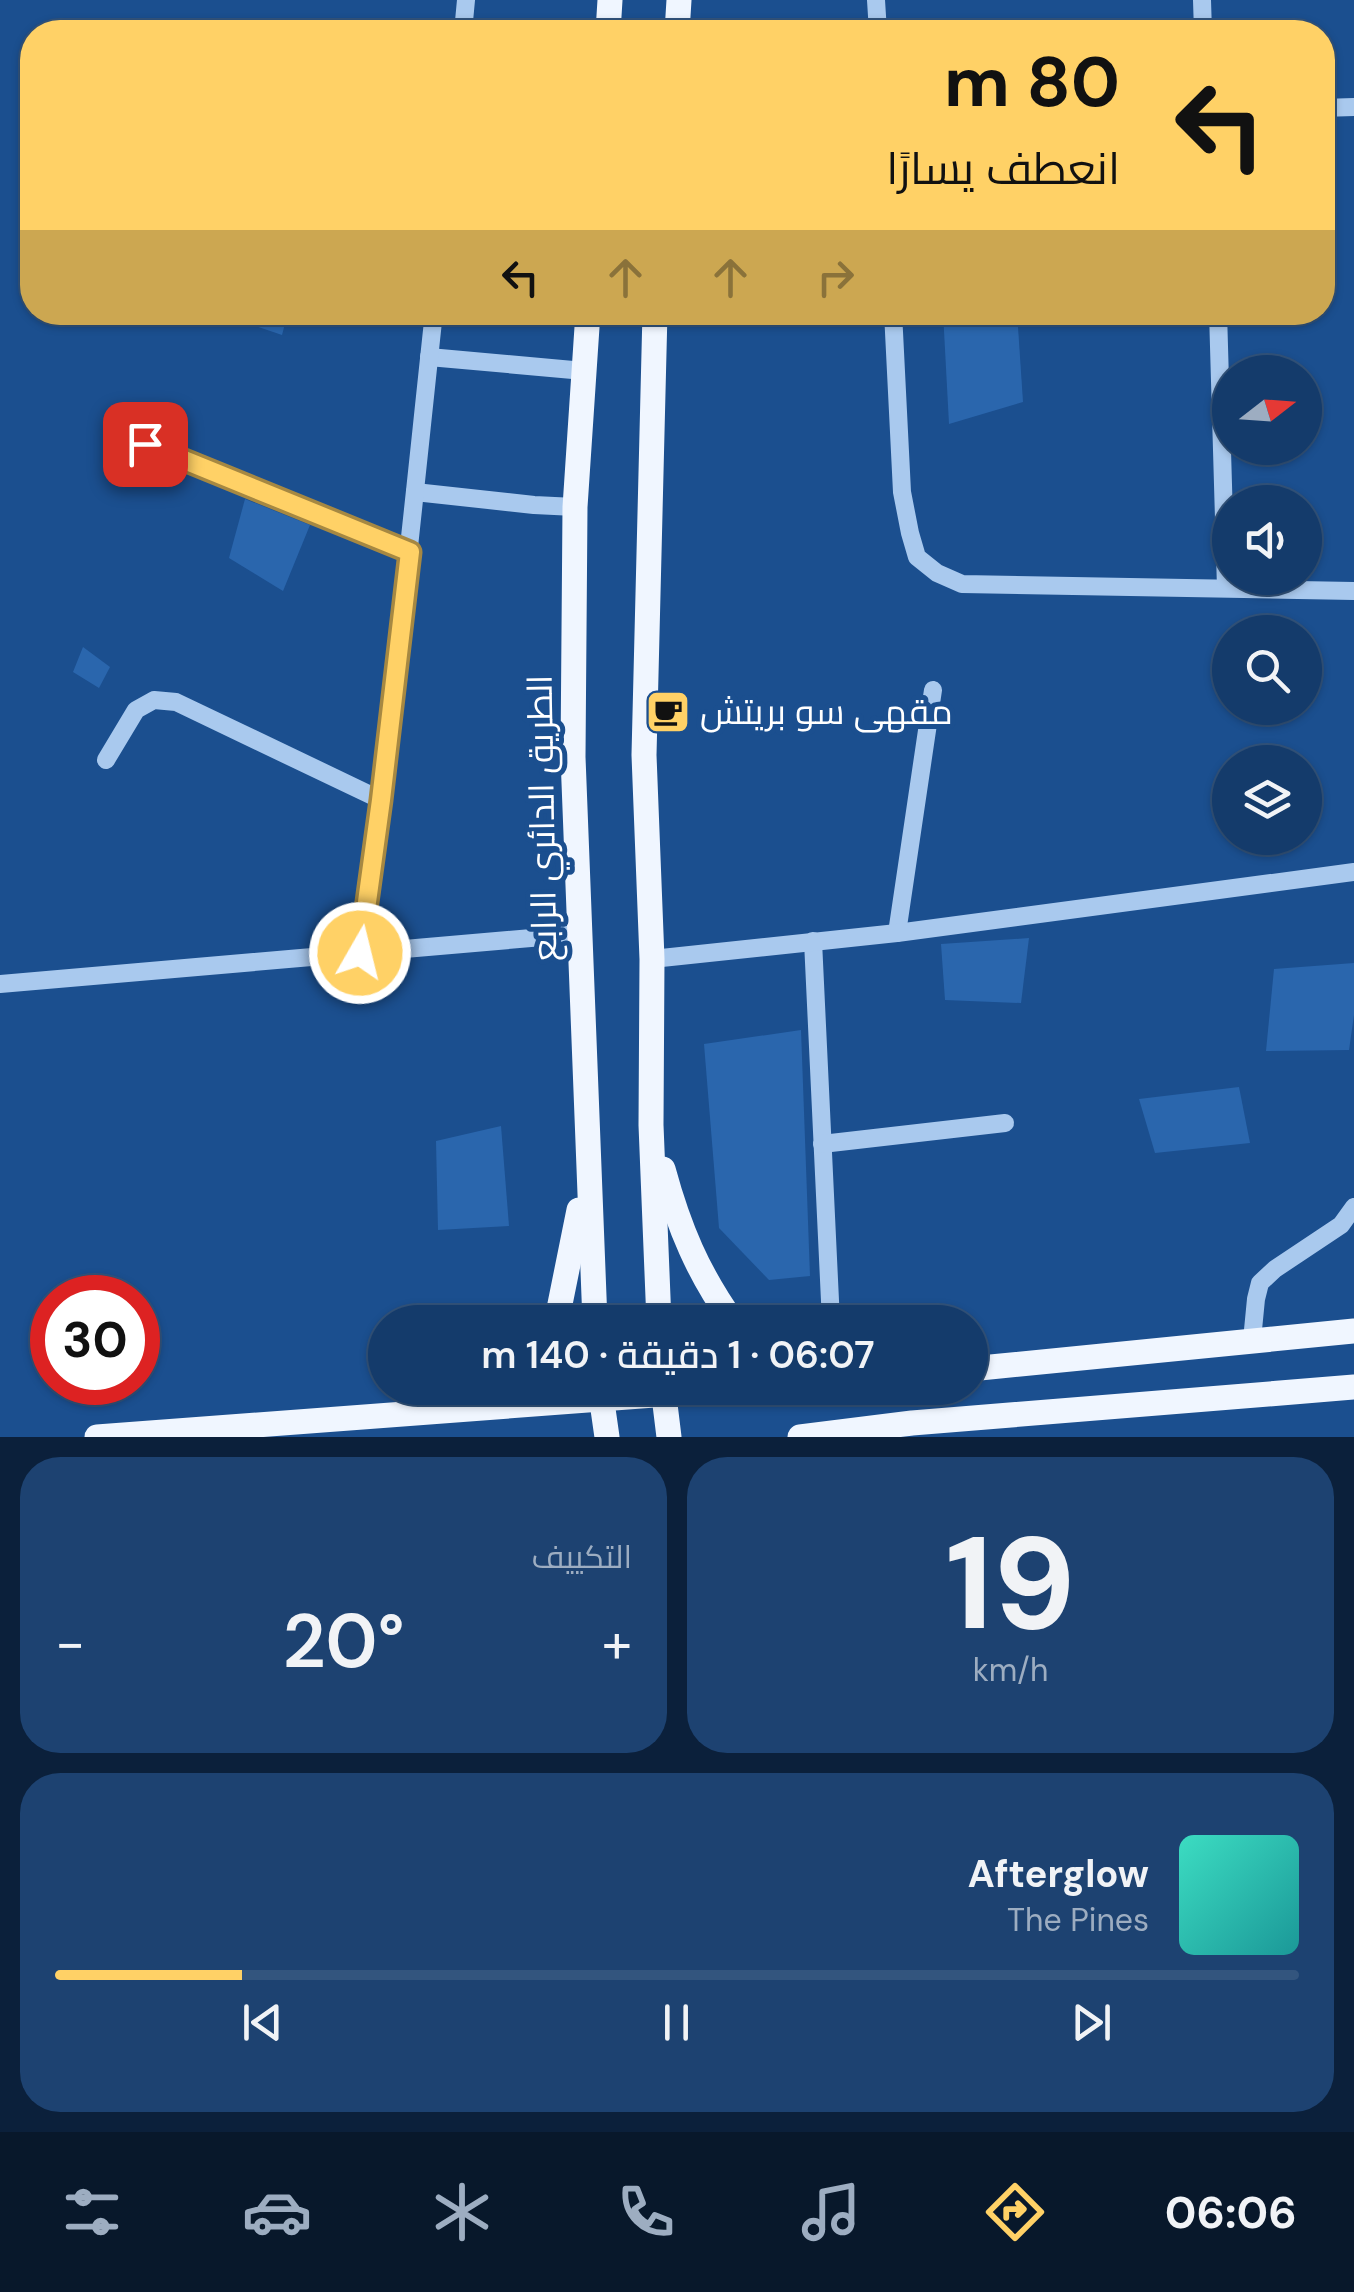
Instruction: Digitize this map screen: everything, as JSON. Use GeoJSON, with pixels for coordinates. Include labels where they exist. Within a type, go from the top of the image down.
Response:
{"type":"FeatureCollection","features":[{"type":"Feature","properties":{"kind":"main road","name":"الطريق الدائري الرابع"},"geometry":{"type":"LineString","coordinates":[[587,325],[575,506],[573,757],[594,1305]]}},
{"type":"Feature","properties":{"kind":"main road"},"geometry":{"type":"LineString","coordinates":[[654,325],[644,755],[652,958],[651,1125],[659,1305]]}},
{"type":"Feature","properties":{"kind":"main road"},"geometry":{"type":"LineString","coordinates":[[651,1125],[676,1216],[697,1265],[721,1305]]}},
{"type":"Feature","properties":{"kind":"main road"},"geometry":{"type":"LineString","coordinates":[[560,1305],[588,1160]]}},
{"type":"Feature","properties":{"kind":"main road"},"geometry":{"type":"LineString","coordinates":[[988,1367],[1354,1331]]}},
{"type":"Feature","properties":{"kind":"main road"},"geometry":{"type":"LineString","coordinates":[[800,1437],[1354,1387]]}},
{"type":"Feature","properties":{"kind":"main road"},"geometry":{"type":"LineString","coordinates":[[392,1414],[427,1405]]}},
{"type":"Feature","properties":{"kind":"main road"},"geometry":{"type":"LineString","coordinates":[[96,1437],[482,1405]]}},
{"type":"Feature","properties":{"kind":"main road"},"geometry":{"type":"LineString","coordinates":[[603,1405],[607,1437]]}},
{"type":"Feature","properties":{"kind":"main road"},"geometry":{"type":"LineString","coordinates":[[666,1405],[669,1437]]}},
{"type":"Feature","properties":{"kind":"main road"},"geometry":{"type":"LineString","coordinates":[[873,1437],[912,1424]]}},
{"type":"Feature","properties":{"kind":"street"},"geometry":{"type":"LineString","coordinates":[[360,953],[410,552],[433,325]]}},
{"type":"Feature","properties":{"kind":"street"},"geometry":{"type":"LineString","coordinates":[[894,325],[902,492],[917,557],[937,573],[962,584],[1212,588]]}},
{"type":"Feature","properties":{"kind":"street"},"geometry":{"type":"LineString","coordinates":[[1218,325],[1223,485]]}},
{"type":"Feature","properties":{"kind":"street"},"geometry":{"type":"LineString","coordinates":[[429,357],[584,371]]}},
{"type":"Feature","properties":{"kind":"street"},"geometry":{"type":"LineString","coordinates":[[145,444],[410,552]]}},
{"type":"Feature","properties":{"kind":"street"},"geometry":{"type":"LineString","coordinates":[[415,492],[575,506]]}},
{"type":"Feature","properties":{"kind":"street"},"geometry":{"type":"LineString","coordinates":[[1322,590],[1354,591]]}},
{"type":"Feature","properties":{"kind":"street"},"geometry":{"type":"LineString","coordinates":[[897,933],[933,690]]}},
{"type":"Feature","properties":{"kind":"street"},"geometry":{"type":"LineString","coordinates":[[106,760],[136,710],[154,700],[176,702],[381,800]]}},
{"type":"Feature","properties":{"kind":"street"},"geometry":{"type":"LineString","coordinates":[[652,958],[897,933],[1354,872]]}},
{"type":"Feature","properties":{"kind":"street"},"geometry":{"type":"LineString","coordinates":[[0,984],[578,934]]}},
{"type":"Feature","properties":{"kind":"street"},"geometry":{"type":"LineString","coordinates":[[813,942],[830,1305]]}},
{"type":"Feature","properties":{"kind":"street"},"geometry":{"type":"LineString","coordinates":[[822,1144],[1005,1123]]}},
{"type":"Feature","properties":{"kind":"street"},"geometry":{"type":"LineString","coordinates":[[1252,1340],[1260,1284],[1275,1269],[1341,1225],[1354,1206]]}},
{"type":"Feature","properties":{"kind":"building"},"geometry":{"type":"Polygon","coordinates":[[[253,325],[285,325],[282,335],[253,325]]]}},
{"type":"Feature","properties":{"kind":"building"},"geometry":{"type":"Polygon","coordinates":[[[944,325],[1018,325],[1023,402],[949,424],[944,325]]]}},
{"type":"Feature","properties":{"kind":"building"},"geometry":{"type":"Polygon","coordinates":[[[245,499],[310,525],[283,591],[229,558],[245,499]]]}},
{"type":"Feature","properties":{"kind":"building"},"geometry":{"type":"Polygon","coordinates":[[[83,647],[110,667],[99,688],[73,672],[83,647]]]}},
{"type":"Feature","properties":{"kind":"building"},"geometry":{"type":"Polygon","coordinates":[[[1029,938],[1021,1003],[945,1000],[941,944],[1029,938]]]}},
{"type":"Feature","properties":{"kind":"building"},"geometry":{"type":"Polygon","coordinates":[[[1354,963],[1349,1050],[1266,1051],[1274,969],[1354,963]]]}},
{"type":"Feature","properties":{"kind":"building"},"geometry":{"type":"Polygon","coordinates":[[[801,1030],[810,1276],[769,1280],[719,1228],[704,1044],[801,1030]]]}},
{"type":"Feature","properties":{"kind":"building"},"geometry":{"type":"Polygon","coordinates":[[[1239,1087],[1250,1143],[1155,1153],[1139,1099],[1239,1087]]]}},
{"type":"Feature","properties":{"kind":"building"},"geometry":{"type":"Polygon","coordinates":[[[501,1126],[509,1226],[438,1230],[436,1141],[501,1126]]]}},
{"type":"Feature","properties":{"kind":"place","name":"مقهى سو بريتش"},"geometry":{"type":"Point","coordinates":[668,712]}},
{"type":"Feature","properties":{"kind":"route"},"geometry":{"type":"LineString","coordinates":[[145,444],[410,552],[360,953]]}}]}
